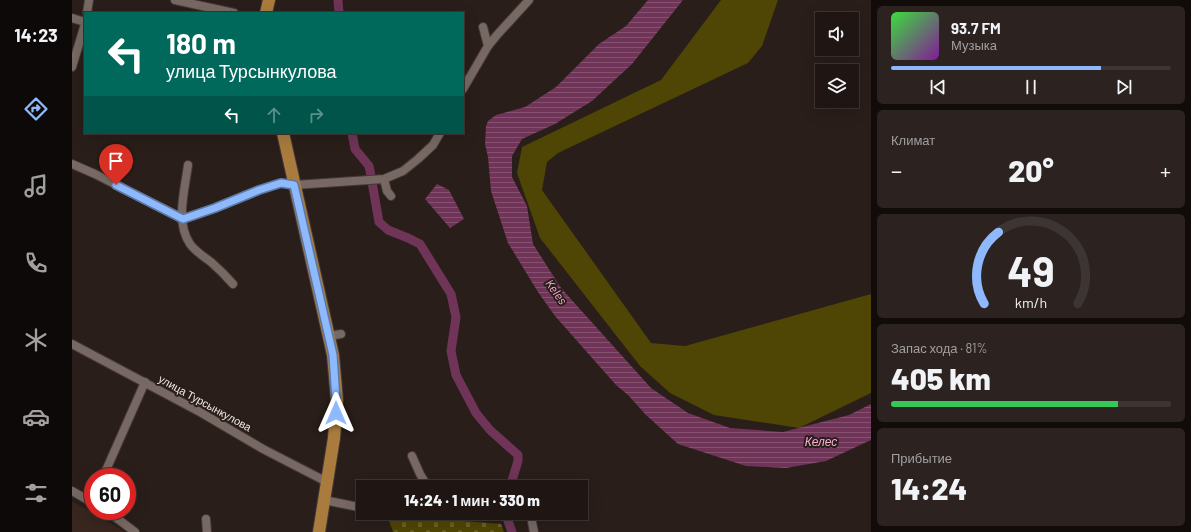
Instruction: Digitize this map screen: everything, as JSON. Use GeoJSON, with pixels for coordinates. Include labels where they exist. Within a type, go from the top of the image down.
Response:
{"type":"FeatureCollection","features":[{"type":"Feature","properties":{"kind":"main road"},"geometry":{"type":"LineString","coordinates":[[266,12],[269,0]]}},
{"type":"Feature","properties":{"kind":"main road"},"geometry":{"type":"LineString","coordinates":[[283,134],[294,185],[335,335],[333,355],[336,400],[334,438],[319,532]]}},
{"type":"Feature","properties":{"kind":"street"},"geometry":{"type":"LineString","coordinates":[[87,12],[89,0]]}},
{"type":"Feature","properties":{"kind":"street"},"geometry":{"type":"LineString","coordinates":[[175,0],[229,12]]}},
{"type":"Feature","properties":{"kind":"street"},"geometry":{"type":"LineString","coordinates":[[464,87],[488,46],[505,24],[529,0]]}},
{"type":"Feature","properties":{"kind":"street"},"geometry":{"type":"LineString","coordinates":[[72,18],[84,23]]}},
{"type":"Feature","properties":{"kind":"street"},"geometry":{"type":"LineString","coordinates":[[72,67],[84,26]]}},
{"type":"Feature","properties":{"kind":"street"},"geometry":{"type":"LineString","coordinates":[[483,27],[488,46]]}},
{"type":"Feature","properties":{"kind":"street"},"geometry":{"type":"LineString","coordinates":[[72,164],[183,219],[281,183],[294,185],[384,179],[403,172],[433,145],[439,134]]}},
{"type":"Feature","properties":{"kind":"street"},"geometry":{"type":"LineString","coordinates":[[188,165],[182,208],[184,228],[190,244],[233,284]]}},
{"type":"Feature","properties":{"kind":"street"},"geometry":{"type":"LineString","coordinates":[[384,179],[387,191],[391,196]]}},
{"type":"Feature","properties":{"kind":"street","name":"улица Турсынкулова"},"geometry":{"type":"LineString","coordinates":[[72,344],[200,412],[263,449],[327,482]]}},
{"type":"Feature","properties":{"kind":"street"},"geometry":{"type":"LineString","coordinates":[[107,468],[145,382]]}},
{"type":"Feature","properties":{"kind":"street"},"geometry":{"type":"LineString","coordinates":[[412,456],[424,480]]}},
{"type":"Feature","properties":{"kind":"street"},"geometry":{"type":"LineString","coordinates":[[72,491],[84,497]]}},
{"type":"Feature","properties":{"kind":"street"},"geometry":{"type":"LineString","coordinates":[[324,500],[356,507]]}},
{"type":"Feature","properties":{"kind":"street"},"geometry":{"type":"LineString","coordinates":[[206,519],[207,532]]}},
{"type":"Feature","properties":{"kind":"street"},"geometry":{"type":"LineString","coordinates":[[119,520],[135,532]]}},
{"type":"Feature","properties":{"kind":"street"},"geometry":{"type":"LineString","coordinates":[[532,522],[534,532]]}},
{"type":"Feature","properties":{"kind":"shaded area"},"geometry":{"type":"Polygon","coordinates":[[[72,501],[84,508],[84,520],[104,520],[125,532],[72,532],[72,501]]]}},
{"type":"Feature","properties":{"kind":"green space"},"geometry":{"type":"Polygon","coordinates":[[[721,0],[778,0],[762,46],[748,63],[558,153],[547,162],[542,190],[651,343],[685,346],[871,294],[871,393],[799,428],[714,415],[670,393],[640,366],[540,238],[517,173],[522,147],[661,80],[721,0]]]}},
{"type":"Feature","properties":{"kind":"green space"},"geometry":{"type":"Polygon","coordinates":[[[389,520],[450,520],[501,524],[504,532],[393,532],[389,520]]]}},
{"type":"Feature","properties":{"kind":"water","name":"Келес"},"geometry":{"type":"Polygon","coordinates":[[[648,0],[683,0],[632,64],[592,101],[555,124],[522,139],[512,156],[512,177],[527,206],[533,244],[561,288],[651,388],[688,413],[730,428],[783,432],[849,415],[871,404],[871,440],[826,461],[786,468],[746,466],[678,444],[616,385],[555,316],[538,292],[508,243],[491,191],[488,157],[485,144],[486,126],[488,121],[496,115],[525,107],[556,87],[599,44],[626,26],[648,0]]]}},
{"type":"Feature","properties":{"kind":"water"},"geometry":{"type":"Polygon","coordinates":[[[437,184],[449,190],[464,219],[450,228],[425,199],[437,184]]]}},
{"type":"Feature","properties":{"kind":"waterway"},"geometry":{"type":"LineString","coordinates":[[338,0],[339,12]]}},
{"type":"Feature","properties":{"kind":"waterway"},"geometry":{"type":"LineString","coordinates":[[352,134],[355,149],[369,166],[371,176]]}},
{"type":"Feature","properties":{"kind":"waterway"},"geometry":{"type":"LineString","coordinates":[[372,182],[379,222],[388,230],[420,244],[451,294],[456,317],[451,351],[456,375],[476,413],[490,430],[518,455],[518,461],[512,480]]}},
{"type":"Feature","properties":{"kind":"waterway"},"geometry":{"type":"LineString","coordinates":[[508,520],[512,532]]}},
{"type":"Feature","properties":{"kind":"route"},"geometry":{"type":"LineString","coordinates":[[116,185],[183,219],[281,183],[294,185],[330,336],[333,355],[336,413]]}},
{"type":"Feature","properties":{"kind":"water label","name":"Keles"},"geometry":{"type":"Point","coordinates":[556,292]}}]}
